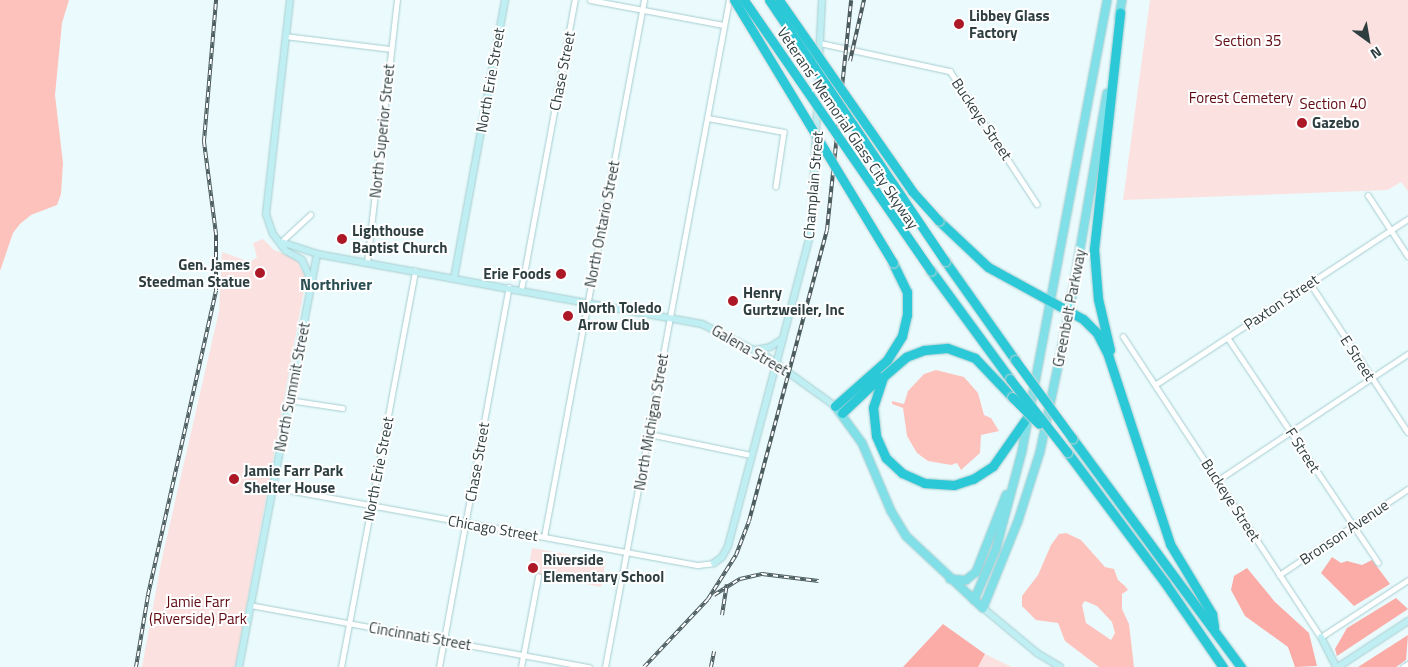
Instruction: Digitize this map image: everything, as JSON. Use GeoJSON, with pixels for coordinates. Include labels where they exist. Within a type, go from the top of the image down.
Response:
{"type":"FeatureCollection","features":[{"type":"Feature","properties":{"kind":"highway"},"geometry":{"type":"LineString","coordinates":[[734,0],[893,263],[907,292],[908,315],[902,336],[887,360],[839,410]]}},
{"type":"Feature","properties":{"kind":"highway","name":"Veterans' Memorial Glass City Skyway"},"geometry":{"type":"LineString","coordinates":[[744,0],[930,271],[1067,452]]}},
{"type":"Feature","properties":{"kind":"highway","name":"Veterans' Memorial Glass City Skyway"},"geometry":{"type":"LineString","coordinates":[[769,0],[945,261],[1015,360],[1214,627]]}},
{"type":"Feature","properties":{"kind":"highway"},"geometry":{"type":"LineString","coordinates":[[779,0],[912,191],[939,221],[988,267],[1083,319],[1097,333],[1121,394]]}},
{"type":"Feature","properties":{"kind":"highway"},"geometry":{"type":"LineString","coordinates":[[1120,12],[1094,249],[1098,299],[1121,394],[1170,544],[1212,614],[1214,627],[1241,667]]}},
{"type":"Feature","properties":{"kind":"highway"},"geometry":{"type":"LineString","coordinates":[[839,410],[906,357],[924,350],[957,350],[982,364],[1067,452],[1165,582],[1222,667]]}},
{"type":"Feature","properties":{"kind":"highway"},"geometry":{"type":"LineString","coordinates":[[888,370],[874,401],[876,436],[893,466],[924,483],[954,485],[984,472],[1000,458],[1028,416]]}},
{"type":"Feature","properties":{"kind":"main road"},"geometry":{"type":"LineString","coordinates":[[290,0],[266,203],[268,225],[286,251],[302,260],[312,285]]}},
{"type":"Feature","properties":{"kind":"main road","name":"North Erie Street"},"geometry":{"type":"LineString","coordinates":[[454,278],[505,0]]}},
{"type":"Feature","properties":{"kind":"main road","name":"Champlain Street"},"geometry":{"type":"LineString","coordinates":[[714,563],[722,558],[728,546],[811,231],[817,141],[822,0]]}},
{"type":"Feature","properties":{"kind":"main road","name":"Greenbelt Parkway"},"geometry":{"type":"LineString","coordinates":[[974,600],[996,549],[1022,451],[1107,0]]}},
{"type":"Feature","properties":{"kind":"main road","name":"Greenbelt Parkway"},"geometry":{"type":"LineString","coordinates":[[983,608],[1018,521],[1040,452],[1070,312],[1122,0]]}},
{"type":"Feature","properties":{"kind":"main road","name":"Galena Street"},"geometry":{"type":"LineString","coordinates":[[281,242],[317,254],[509,287],[709,326],[755,350],[839,410],[862,443],[898,524],[916,548],[1037,653],[1060,667]]}},
{"type":"Feature","properties":{"kind":"main road","name":"North Summit Street"},"geometry":{"type":"LineString","coordinates":[[239,667],[317,254]]}},
{"type":"Feature","properties":{"kind":"main road"},"geometry":{"type":"LineString","coordinates":[[755,350],[770,347],[783,339]]}},
{"type":"Feature","properties":{"kind":"main road"},"geometry":{"type":"LineString","coordinates":[[950,579],[966,580],[976,572],[1022,451]]}},
{"type":"Feature","properties":{"kind":"main road"},"geometry":{"type":"LineString","coordinates":[[1338,666],[1408,621]]}},
{"type":"Feature","properties":{"kind":"main road","name":"Buckeye Street"},"geometry":{"type":"LineString","coordinates":[[1320,637],[1338,666]]}},
{"type":"Feature","properties":{"kind":"street","name":"North Superior Street"},"geometry":{"type":"LineString","coordinates":[[367,263],[397,0]]}},
{"type":"Feature","properties":{"kind":"street","name":"Chase Street"},"geometry":{"type":"LineString","coordinates":[[521,290],[575,0]]}},
{"type":"Feature","properties":{"kind":"street"},"geometry":{"type":"LineString","coordinates":[[590,0],[724,25]]}},
{"type":"Feature","properties":{"kind":"street","name":"North Ontario Street"},"geometry":{"type":"LineString","coordinates":[[544,537],[644,0]]}},
{"type":"Feature","properties":{"kind":"street","name":"North Michigan Street"},"geometry":{"type":"LineString","coordinates":[[606,667],[729,0]]}},
{"type":"Feature","properties":{"kind":"street"},"geometry":{"type":"LineString","coordinates":[[285,36],[391,49]]}},
{"type":"Feature","properties":{"kind":"street","name":"Buckeye Street"},"geometry":{"type":"LineString","coordinates":[[820,43],[950,71],[1038,204]]}},
{"type":"Feature","properties":{"kind":"street"},"geometry":{"type":"LineString","coordinates":[[708,118],[784,132],[776,186]]}},
{"type":"Feature","properties":{"kind":"street"},"geometry":{"type":"LineString","coordinates":[[1368,195],[1408,256]]}},
{"type":"Feature","properties":{"kind":"street"},"geometry":{"type":"LineString","coordinates":[[281,242],[310,215]]}},
{"type":"Feature","properties":{"kind":"street","name":"Paxton Street"},"geometry":{"type":"LineString","coordinates":[[1155,385],[1408,219]]}},
{"type":"Feature","properties":{"kind":"street","name":"North Erie Street"},"geometry":{"type":"LineString","coordinates":[[341,667],[415,271]]}},
{"type":"Feature","properties":{"kind":"street","name":"E Street"},"geometry":{"type":"LineString","coordinates":[[1310,283],[1408,432]]}},
{"type":"Feature","properties":{"kind":"street","name":"Chase Street"},"geometry":{"type":"LineString","coordinates":[[439,667],[509,287]]}},
{"type":"Feature","properties":{"kind":"street","name":"Buckeye Street"},"geometry":{"type":"LineString","coordinates":[[1123,336],[1320,637]]}},
{"type":"Feature","properties":{"kind":"street","name":"F Street"},"geometry":{"type":"LineString","coordinates":[[1228,338],[1378,562]]}},
{"type":"Feature","properties":{"kind":"street"},"geometry":{"type":"LineString","coordinates":[[1218,480],[1408,354]]}},
{"type":"Feature","properties":{"kind":"street"},"geometry":{"type":"LineString","coordinates":[[289,400],[342,408]]}},
{"type":"Feature","properties":{"kind":"street"},"geometry":{"type":"LineString","coordinates":[[649,434],[751,455]]}},
{"type":"Feature","properties":{"kind":"street","name":"Chicago Street"},"geometry":{"type":"LineString","coordinates":[[272,487],[372,504],[627,553],[698,565],[714,563]]}},
{"type":"Feature","properties":{"kind":"street","name":"Bronson Avenue"},"geometry":{"type":"LineString","coordinates":[[1279,575],[1408,489]]}},
{"type":"Feature","properties":{"kind":"street"},"geometry":{"type":"LineString","coordinates":[[521,667],[538,577]]}},
{"type":"Feature","properties":{"kind":"street"},"geometry":{"type":"LineString","coordinates":[[1320,637],[1408,580]]}},
{"type":"Feature","properties":{"kind":"street","name":"Cincinnati Street"},"geometry":{"type":"LineString","coordinates":[[250,605],[589,667]]}},
{"type":"Feature","properties":{"kind":"street"},"geometry":{"type":"LineString","coordinates":[[1403,667],[1408,664]]}},
{"type":"Feature","properties":{"kind":"green space","name":"Forest Cemetery"},"geometry":{"type":"Polygon","coordinates":[[[1150,0],[1408,0],[1408,191],[1401,182],[1388,190],[1123,200],[1150,0]]]}},
{"type":"Feature","properties":{"kind":"green space","name":"Jamie Farr (Riverside) Park"},"geometry":{"type":"Polygon","coordinates":[[[263,239],[274,250],[296,259],[306,279],[235,667],[142,667],[162,558],[219,311],[222,252],[250,262],[257,257],[253,243],[263,239]]]}},
{"type":"Feature","properties":{"kind":"green space"},"geometry":{"type":"Polygon","coordinates":[[[532,548],[606,561],[601,587],[528,573],[532,548]]]}},
{"type":"Feature","properties":{"kind":"green space"},"geometry":{"type":"Polygon","coordinates":[[[985,654],[1012,667],[978,667],[985,654]]]}},
{"type":"Feature","properties":{"kind":"shaded area"},"geometry":{"type":"Polygon","coordinates":[[[0,0],[69,0],[62,23],[55,95],[63,163],[61,194],[57,205],[31,215],[20,224],[13,233],[0,271],[0,0]]]}},
{"type":"Feature","properties":{"kind":"shaded area"},"geometry":{"type":"Polygon","coordinates":[[[936,370],[964,377],[978,393],[984,415],[991,418],[999,431],[981,435],[980,453],[961,470],[957,463],[951,465],[928,461],[917,453],[907,436],[903,408],[892,404],[892,401],[904,404],[908,391],[924,374],[936,370]]]}},
{"type":"Feature","properties":{"kind":"shaded area"},"geometry":{"type":"Polygon","coordinates":[[[1066,533],[1081,540],[1105,567],[1114,569],[1118,580],[1128,590],[1122,594],[1122,609],[1129,624],[1134,667],[1099,667],[1065,641],[1058,623],[1036,620],[1022,606],[1022,596],[1038,575],[1051,545],[1059,534],[1066,533]],[[1085,601],[1082,605],[1086,623],[1111,640],[1115,633],[1112,622],[1097,606],[1085,601]]]}},
{"type":"Feature","properties":{"kind":"shaded area"},"geometry":{"type":"Polygon","coordinates":[[[1332,557],[1341,563],[1347,561],[1362,565],[1372,560],[1390,584],[1354,606],[1321,573],[1332,557]]]}},
{"type":"Feature","properties":{"kind":"shaded area"},"geometry":{"type":"Polygon","coordinates":[[[1247,568],[1275,602],[1309,633],[1317,666],[1295,667],[1288,647],[1245,616],[1231,590],[1234,576],[1247,568]]]}},
{"type":"Feature","properties":{"kind":"shaded area"},"geometry":{"type":"Polygon","coordinates":[[[1396,598],[1408,609],[1337,656],[1335,649],[1347,628],[1396,598]]]}},
{"type":"Feature","properties":{"kind":"shaded area"},"geometry":{"type":"Polygon","coordinates":[[[943,624],[985,654],[978,667],[903,667],[943,624]]]}},
{"type":"Feature","properties":{"kind":"shaded area"},"geometry":{"type":"Polygon","coordinates":[[[1408,635],[1406,660],[1396,667],[1358,667],[1408,635]]]}},
{"type":"Feature","properties":{"kind":"railway"},"geometry":{"type":"LineString","coordinates":[[136,667],[148,595],[216,290],[216,234],[204,141],[216,0]]}},
{"type":"Feature","properties":{"kind":"railway"},"geometry":{"type":"LineString","coordinates":[[644,667],[708,599],[736,555],[749,521],[827,230],[851,0]]}},
{"type":"Feature","properties":{"kind":"railway"},"geometry":{"type":"LineString","coordinates":[[850,61],[864,0]]}},
{"type":"Feature","properties":{"kind":"railway"},"geometry":{"type":"LineString","coordinates":[[714,595],[740,579],[762,574],[819,581]]}},
{"type":"Feature","properties":{"kind":"railway"},"geometry":{"type":"LineString","coordinates":[[722,615],[727,584]]}},
{"type":"Feature","properties":{"kind":"railway"},"geometry":{"type":"LineString","coordinates":[[711,667],[714,651]]}},
{"type":"Feature","properties":{"kind":"place","name":"Libbey Glass Factory"},"geometry":{"type":"Point","coordinates":[959,24]}},
{"type":"Feature","properties":{"kind":"place","name":"Gazebo"},"geometry":{"type":"Point","coordinates":[1302,123]}},
{"type":"Feature","properties":{"kind":"place","name":"Lighthouse Baptist Church"},"geometry":{"type":"Point","coordinates":[342,239]}},
{"type":"Feature","properties":{"kind":"place","name":"Gen. James Steedman Statue"},"geometry":{"type":"Point","coordinates":[260,273]}},
{"type":"Feature","properties":{"kind":"place","name":"Erie Foods"},"geometry":{"type":"Point","coordinates":[561,274]}},
{"type":"Feature","properties":{"kind":"place","name":"Henry Gurtzweiler, Inc"},"geometry":{"type":"Point","coordinates":[733,301]}},
{"type":"Feature","properties":{"kind":"place","name":"North Toledo Arrow Club"},"geometry":{"type":"Point","coordinates":[568,316]}},
{"type":"Feature","properties":{"kind":"place","name":"Jamie Farr Park Shelter House"},"geometry":{"type":"Point","coordinates":[234,479]}},
{"type":"Feature","properties":{"kind":"place","name":"Riverside Elementary School"},"geometry":{"type":"Point","coordinates":[533,568]}},
{"type":"Feature","properties":{"kind":"district","name":"Northriver"},"geometry":{"type":"Point","coordinates":[336,284]}},
{"type":"Feature","properties":{"kind":"park label","name":"Section 35"},"geometry":{"type":"Point","coordinates":[1248,41]}},
{"type":"Feature","properties":{"kind":"park label","name":"Section 40"},"geometry":{"type":"Point","coordinates":[1333,104]}}]}
